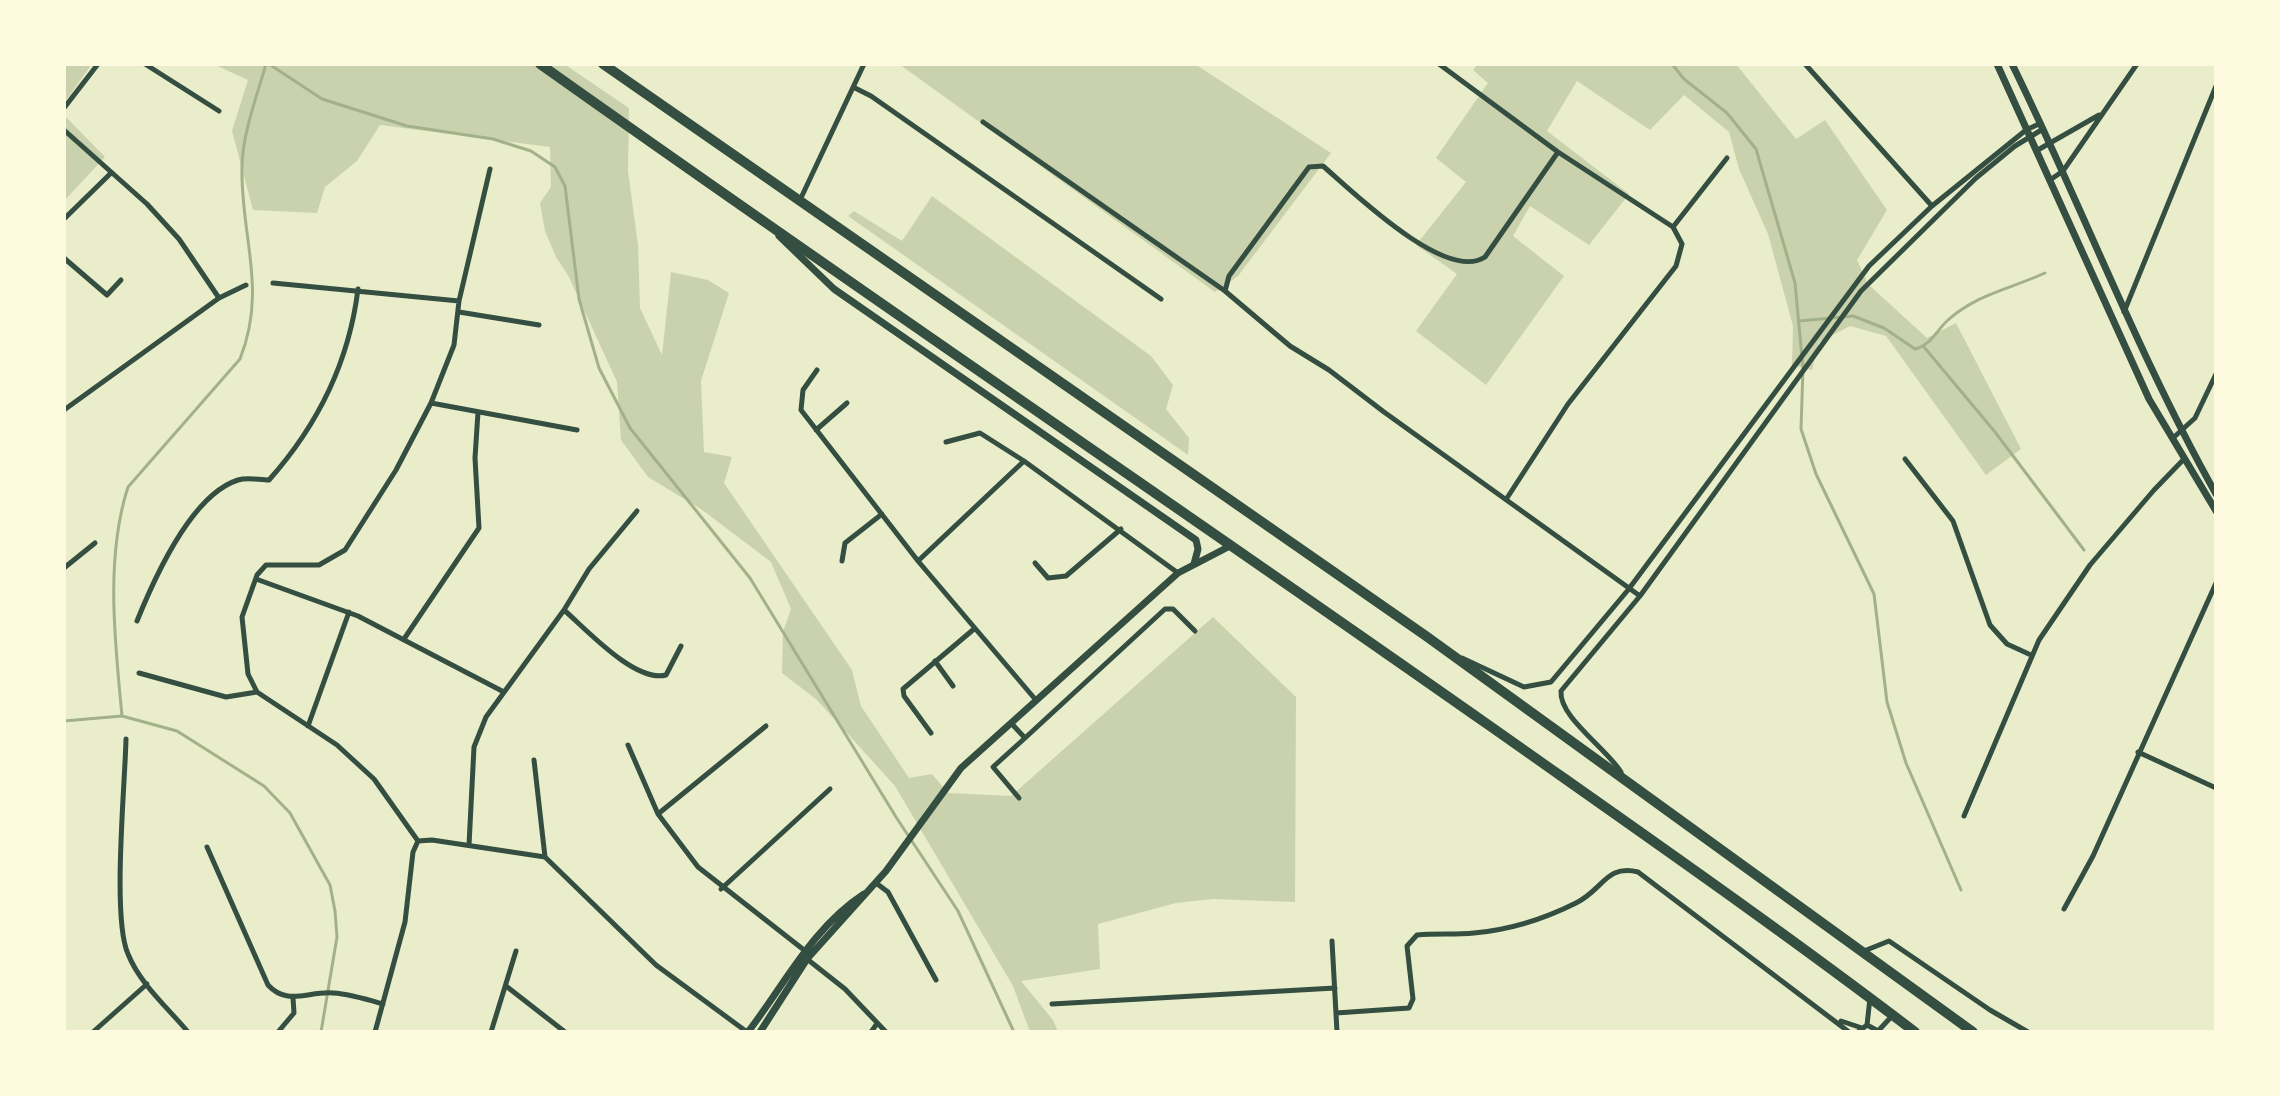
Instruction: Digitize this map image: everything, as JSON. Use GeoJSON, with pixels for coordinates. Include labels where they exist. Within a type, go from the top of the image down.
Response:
{"type":"FeatureCollection","features":[{"type":"Feature","properties":{"kind":"highway"},"geometry":{"type":"LineString","coordinates":[[540,64],[772,229],[1233,545],[1915,1032]]}},
{"type":"Feature","properties":{"kind":"highway"},"geometry":{"type":"LineString","coordinates":[[603,64],[1622,774],[1973,1032]]}},
{"type":"Feature","properties":{"kind":"street"},"geometry":{"type":"LineString","coordinates":[[64,108],[98,64]]}},
{"type":"Feature","properties":{"kind":"street"},"geometry":{"type":"LineString","coordinates":[[145,64],[219,111]]}},
{"type":"Feature","properties":{"kind":"street"},"geometry":{"type":"LineString","coordinates":[[800,200],[864,64]]}},
{"type":"Feature","properties":{"kind":"street"},"geometry":{"type":"LineString","coordinates":[[1439,64],[1558,152],[1673,227],[1682,244],[1676,266],[1568,404],[1507,498]]}},
{"type":"Feature","properties":{"kind":"street"},"geometry":{"type":"LineString","coordinates":[[1805,64],[1932,206]]}},
{"type":"Feature","properties":{"kind":"street"},"geometry":{"type":"LineString","coordinates":[[1997,64],[2149,399],[2216,511]]}},
{"type":"Feature","properties":{"kind":"street"},"geometry":{"type":"LineString","coordinates":[[2012,64],[2051,143],[2124,313],[2216,494]]}},
{"type":"Feature","properties":{"kind":"street"},"geometry":{"type":"LineString","coordinates":[[2050,180],[2063,171],[2137,64]]}},
{"type":"Feature","properties":{"kind":"street"},"geometry":{"type":"LineString","coordinates":[[2124,313],[2216,86]]}},
{"type":"Feature","properties":{"kind":"street"},"geometry":{"type":"LineString","coordinates":[[855,88],[871,96],[1161,299]]}},
{"type":"Feature","properties":{"kind":"street"},"geometry":{"type":"LineString","coordinates":[[2036,151],[2103,112]]}},
{"type":"Feature","properties":{"kind":"street"},"geometry":{"type":"LineString","coordinates":[[983,122],[1225,291],[1290,346],[1329,370],[1640,596]]}},
{"type":"Feature","properties":{"kind":"street"},"geometry":{"type":"LineString","coordinates":[[1450,654],[1484,665],[1524,687],[1539,687],[1551,682],[1628,590],[1853,286],[1932,206],[2028,133],[2042,126]]}},
{"type":"Feature","properties":{"kind":"street"},"geometry":{"type":"LineString","coordinates":[[64,130],[147,204],[179,239],[219,298]]}},
{"type":"Feature","properties":{"kind":"street"},"geometry":{"type":"LineString","coordinates":[[1622,774],[1609,753],[1568,714],[1560,703],[1561,691],[1640,596],[1861,291],[1976,178],[2028,133]]}},
{"type":"Feature","properties":{"kind":"street"},"geometry":{"type":"LineString","coordinates":[[1225,291],[1229,276],[1309,167],[1323,166],[1370,207],[1434,253],[1470,262],[1485,257],[1558,152]]}},
{"type":"Feature","properties":{"kind":"street"},"geometry":{"type":"LineString","coordinates":[[1673,227],[1727,158]]}},
{"type":"Feature","properties":{"kind":"street"},"geometry":{"type":"LineString","coordinates":[[418,841],[374,779],[337,745],[257,692],[248,674],[242,617],[256,579],[266,565],[319,565],[345,550],[396,470],[431,403],[454,345],[459,301],[490,169]]}},
{"type":"Feature","properties":{"kind":"street"},"geometry":{"type":"LineString","coordinates":[[64,219],[110,174]]}},
{"type":"Feature","properties":{"kind":"street"},"geometry":{"type":"LineString","coordinates":[[772,229],[834,289],[1196,540],[1198,549],[1194,564]]}},
{"type":"Feature","properties":{"kind":"street"},"geometry":{"type":"LineString","coordinates":[[64,258],[107,295],[121,280]]}},
{"type":"Feature","properties":{"kind":"street"},"geometry":{"type":"LineString","coordinates":[[273,283],[459,301]]}},
{"type":"Feature","properties":{"kind":"street"},"geometry":{"type":"LineString","coordinates":[[64,410],[219,298],[246,285]]}},
{"type":"Feature","properties":{"kind":"street"},"geometry":{"type":"LineString","coordinates":[[137,621],[156,580],[190,521],[227,485],[246,479],[269,480],[306,431],[339,371],[349,341],[358,289]]}},
{"type":"Feature","properties":{"kind":"street"},"geometry":{"type":"LineString","coordinates":[[459,312],[539,325]]}},
{"type":"Feature","properties":{"kind":"street"},"geometry":{"type":"LineString","coordinates":[[817,370],[799,400],[801,410],[918,561],[1035,699]]}},
{"type":"Feature","properties":{"kind":"street"},"geometry":{"type":"LineString","coordinates":[[2173,438],[2182,432],[2206,402],[2216,374]]}},
{"type":"Feature","properties":{"kind":"street"},"geometry":{"type":"LineString","coordinates":[[431,403],[577,430]]}},
{"type":"Feature","properties":{"kind":"street"},"geometry":{"type":"LineString","coordinates":[[816,430],[847,403]]}},
{"type":"Feature","properties":{"kind":"street"},"geometry":{"type":"LineString","coordinates":[[404,639],[479,528],[475,458],[478,412]]}},
{"type":"Feature","properties":{"kind":"street"},"geometry":{"type":"LineString","coordinates":[[946,442],[980,433],[1121,529],[1178,573]]}},
{"type":"Feature","properties":{"kind":"street"},"geometry":{"type":"LineString","coordinates":[[1905,459],[1953,521],[1990,625],[2007,644],[2031,655]]}},
{"type":"Feature","properties":{"kind":"street"},"geometry":{"type":"LineString","coordinates":[[1964,816],[2031,655],[2090,565],[2184,459]]}},
{"type":"Feature","properties":{"kind":"street"},"geometry":{"type":"LineString","coordinates":[[918,561],[1024,461]]}},
{"type":"Feature","properties":{"kind":"street"},"geometry":{"type":"LineString","coordinates":[[469,845],[474,747],[502,691],[564,610],[589,569],[637,511]]}},
{"type":"Feature","properties":{"kind":"street"},"geometry":{"type":"LineString","coordinates":[[842,561],[845,543],[882,514]]}},
{"type":"Feature","properties":{"kind":"street"},"geometry":{"type":"LineString","coordinates":[[1035,563],[1048,578],[1066,576],[1121,529]]}},
{"type":"Feature","properties":{"kind":"street"},"geometry":{"type":"LineString","coordinates":[[64,568],[95,543]]}},
{"type":"Feature","properties":{"kind":"street"},"geometry":{"type":"LineString","coordinates":[[760,1032],[807,959],[878,881],[961,768],[1178,573],[1233,545]]}},
{"type":"Feature","properties":{"kind":"street"},"geometry":{"type":"LineString","coordinates":[[256,579],[349,612],[502,691]]}},
{"type":"Feature","properties":{"kind":"street"},"geometry":{"type":"LineString","coordinates":[[2064,909],[2093,856],[2216,583]]}},
{"type":"Feature","properties":{"kind":"street"},"geometry":{"type":"LineString","coordinates":[[1019,798],[993,767],[1165,609],[1173,609],[1195,631]]}},
{"type":"Feature","properties":{"kind":"street"},"geometry":{"type":"LineString","coordinates":[[564,610],[620,660],[658,676],[666,675],[681,646]]}},
{"type":"Feature","properties":{"kind":"street"},"geometry":{"type":"LineString","coordinates":[[308,726],[349,612]]}},
{"type":"Feature","properties":{"kind":"street"},"geometry":{"type":"LineString","coordinates":[[931,733],[904,696],[903,689],[974,629]]}},
{"type":"Feature","properties":{"kind":"street"},"geometry":{"type":"LineString","coordinates":[[935,661],[953,686]]}},
{"type":"Feature","properties":{"kind":"street"},"geometry":{"type":"LineString","coordinates":[[139,673],[226,697],[257,692]]}},
{"type":"Feature","properties":{"kind":"street"},"geometry":{"type":"LineString","coordinates":[[1011,722],[1025,738]]}},
{"type":"Feature","properties":{"kind":"street"},"geometry":{"type":"LineString","coordinates":[[658,814],[766,726]]}},
{"type":"Feature","properties":{"kind":"street"},"geometry":{"type":"LineString","coordinates":[[126,739],[121,912],[125,947],[147,984],[188,1032]]}},
{"type":"Feature","properties":{"kind":"street"},"geometry":{"type":"LineString","coordinates":[[628,745],[658,814],[698,867],[721,889],[804,950]]}},
{"type":"Feature","properties":{"kind":"street"},"geometry":{"type":"LineString","coordinates":[[2138,752],[2216,788]]}},
{"type":"Feature","properties":{"kind":"street"},"geometry":{"type":"LineString","coordinates":[[534,760],[545,857]]}},
{"type":"Feature","properties":{"kind":"street"},"geometry":{"type":"LineString","coordinates":[[721,889],[830,789]]}},
{"type":"Feature","properties":{"kind":"street"},"geometry":{"type":"LineString","coordinates":[[418,841],[432,840],[545,857],[656,965],[748,1032],[804,950],[837,915],[869,891]]}},
{"type":"Feature","properties":{"kind":"street"},"geometry":{"type":"LineString","coordinates":[[375,1032],[405,922],[413,852],[418,841]]}},
{"type":"Feature","properties":{"kind":"street"},"geometry":{"type":"LineString","coordinates":[[207,847],[268,985],[276,994],[293,998],[322,992],[337,993],[383,1004]]}},
{"type":"Feature","properties":{"kind":"street"},"geometry":{"type":"LineString","coordinates":[[1336,1013],[1409,1008],[1413,999],[1407,946],[1417,935],[1476,933],[1532,921],[1580,901],[1615,871],[1624,868],[1638,872],[1836,1019],[1849,1032]]}},
{"type":"Feature","properties":{"kind":"street"},"geometry":{"type":"LineString","coordinates":[[878,881],[888,892],[936,980]]}},
{"type":"Feature","properties":{"kind":"street"},"geometry":{"type":"LineString","coordinates":[[1332,941],[1337,1032]]}},
{"type":"Feature","properties":{"kind":"street"},"geometry":{"type":"LineString","coordinates":[[1863,951],[1889,941],[1990,1010],[2028,1032]]}},
{"type":"Feature","properties":{"kind":"street"},"geometry":{"type":"LineString","coordinates":[[491,1032],[516,951]]}},
{"type":"Feature","properties":{"kind":"street"},"geometry":{"type":"LineString","coordinates":[[807,959],[845,989],[876,1025],[886,1032]]}},
{"type":"Feature","properties":{"kind":"street"},"geometry":{"type":"LineString","coordinates":[[93,1032],[147,984]]}},
{"type":"Feature","properties":{"kind":"street"},"geometry":{"type":"LineString","coordinates":[[506,986],[565,1032]]}},
{"type":"Feature","properties":{"kind":"street"},"geometry":{"type":"LineString","coordinates":[[1052,1004],[1335,988]]}},
{"type":"Feature","properties":{"kind":"street"},"geometry":{"type":"LineString","coordinates":[[1862,1028],[1870,997]]}},
{"type":"Feature","properties":{"kind":"street"},"geometry":{"type":"LineString","coordinates":[[278,1032],[294,1013],[293,998]]}},
{"type":"Feature","properties":{"kind":"street"},"geometry":{"type":"LineString","coordinates":[[1836,1019],[1879,1031],[1893,1015]]}},
{"type":"Feature","properties":{"kind":"street"},"geometry":{"type":"LineString","coordinates":[[871,1032],[876,1025]]}},
{"type":"Feature","properties":{"kind":"green space"},"geometry":{"type":"Polygon","coordinates":[[[64,64],[92,64],[64,103],[64,64]]]}},
{"type":"Feature","properties":{"kind":"green space"},"geometry":{"type":"Polygon","coordinates":[[[213,64],[564,64],[629,108],[628,171],[638,245],[640,308],[662,355],[671,272],[708,280],[729,293],[701,381],[704,452],[732,457],[724,483],[852,670],[861,706],[909,778],[932,774],[948,793],[1011,796],[1213,617],[1296,697],[1295,902],[1213,899],[1176,903],[1098,924],[1100,969],[1021,981],[1053,1020],[1058,1032],[1030,1032],[1013,986],[895,786],[817,700],[782,673],[783,632],[791,609],[771,562],[701,509],[648,477],[621,440],[617,382],[545,231],[540,203],[551,187],[550,147],[380,125],[357,161],[325,187],[317,213],[253,210],[232,131],[248,80],[213,64]]]}},
{"type":"Feature","properties":{"kind":"green space"},"geometry":{"type":"Polygon","coordinates":[[[899,64],[1195,64],[1331,153],[1238,276],[1215,292],[899,64]]]}},
{"type":"Feature","properties":{"kind":"green space"},"geometry":{"type":"Polygon","coordinates":[[[1478,64],[1736,64],[1796,139],[1825,120],[1887,210],[1857,260],[1868,284],[1927,338],[1956,323],[2021,449],[1986,475],[1886,336],[1850,326],[1819,342],[1812,370],[1792,365],[1793,326],[1768,234],[1739,169],[1729,132],[1684,95],[1650,130],[1577,81],[1547,131],[1629,194],[1589,245],[1530,206],[1513,236],[1564,276],[1486,385],[1416,331],[1457,274],[1416,245],[1466,182],[1436,158],[1488,83],[1473,70],[1478,64]]]}},
{"type":"Feature","properties":{"kind":"green space"},"geometry":{"type":"Polygon","coordinates":[[[64,115],[105,157],[64,201],[64,115]]]}},
{"type":"Feature","properties":{"kind":"green space"},"geometry":{"type":"Polygon","coordinates":[[[932,196],[1151,356],[1173,385],[1166,409],[1189,438],[1188,455],[848,216],[854,211],[902,241],[932,196]]]}},
{"type":"Feature","properties":{"kind":"waterway"},"geometry":{"type":"LineString","coordinates":[[122,716],[114,600],[116,542],[121,514],[128,487],[240,359],[252,309],[251,262],[242,191],[243,152],[266,64]]}},
{"type":"Feature","properties":{"kind":"waterway"},"geometry":{"type":"LineString","coordinates":[[269,64],[322,99],[407,126],[493,139],[531,151],[555,167],[565,186],[579,299],[599,368],[630,428],[750,578],[896,817],[958,911],[1014,1032]]}},
{"type":"Feature","properties":{"kind":"waterway"},"geometry":{"type":"LineString","coordinates":[[1672,64],[1684,79],[1727,113],[1756,149],[1795,283],[1803,368],[1801,429],[1816,474],[1874,594],[1887,702],[1906,763],[1961,890]]}},
{"type":"Feature","properties":{"kind":"waterway"},"geometry":{"type":"LineString","coordinates":[[1799,321],[1853,316],[1884,328],[1915,349],[1925,345],[1948,320],[1970,304],[2045,273]]}},
{"type":"Feature","properties":{"kind":"waterway"},"geometry":{"type":"LineString","coordinates":[[1924,347],[1995,432],[2084,550]]}},
{"type":"Feature","properties":{"kind":"waterway"},"geometry":{"type":"LineString","coordinates":[[64,721],[122,716],[177,731],[264,786],[290,813],[330,885],[335,911],[337,937],[321,1032]]}}]}
